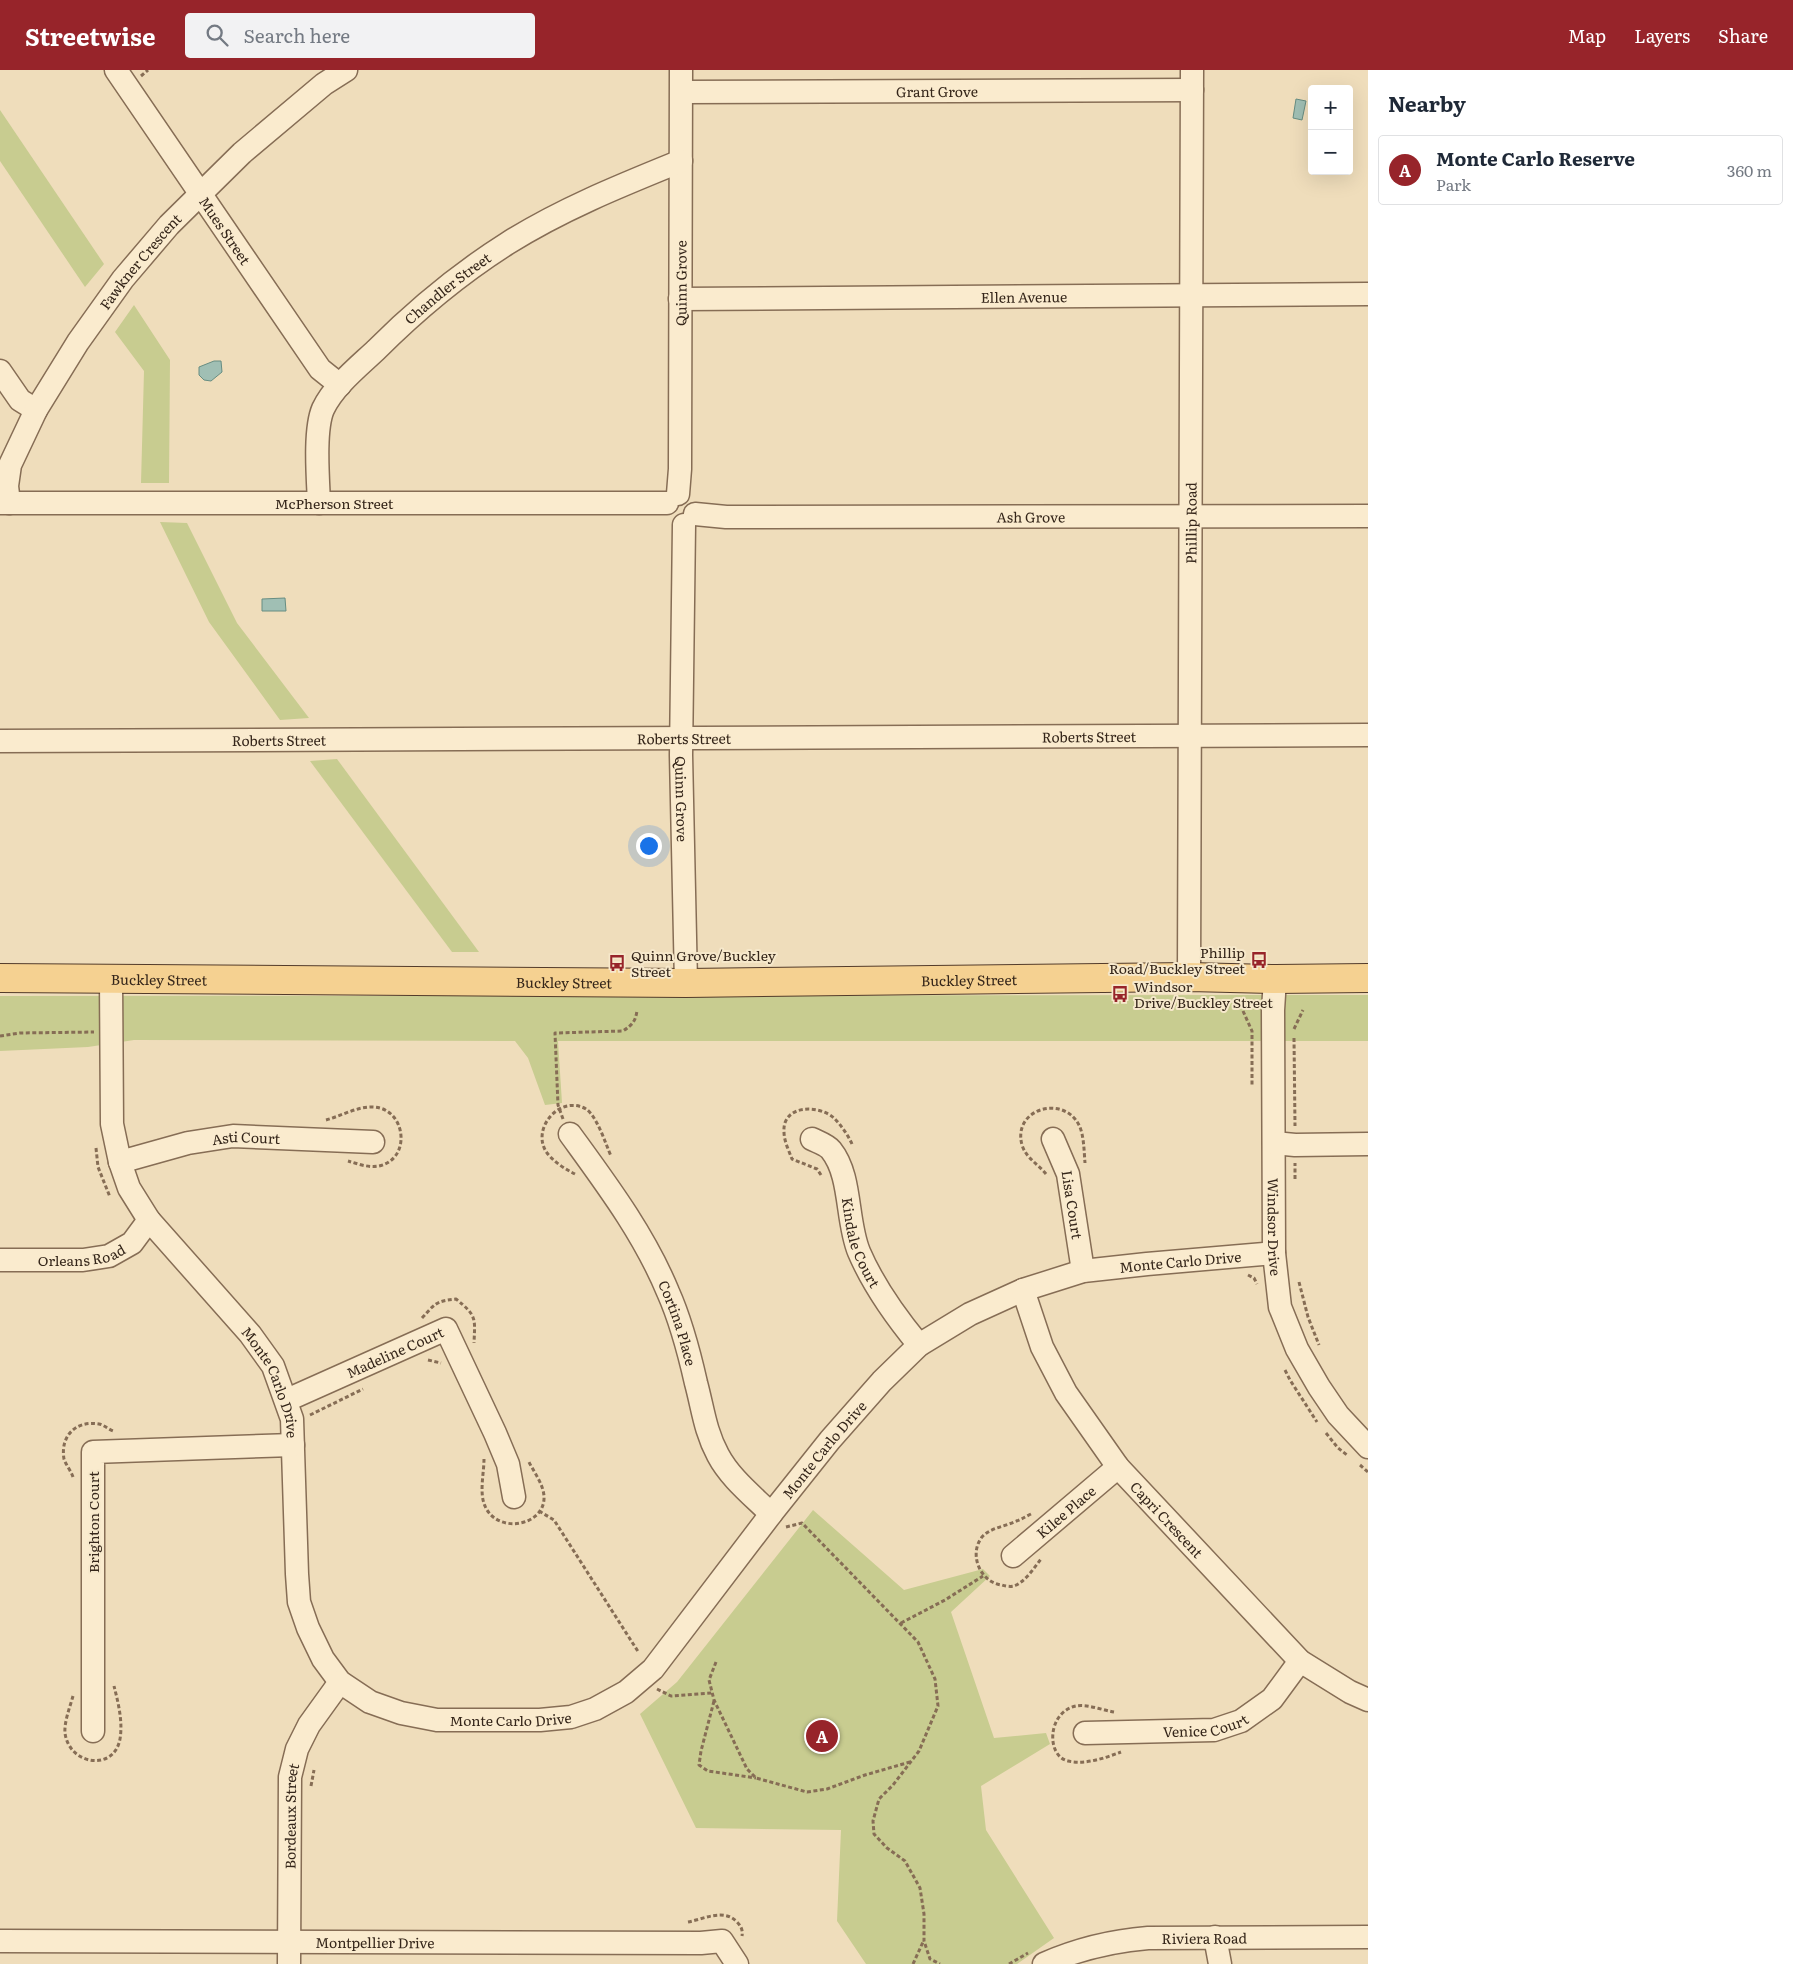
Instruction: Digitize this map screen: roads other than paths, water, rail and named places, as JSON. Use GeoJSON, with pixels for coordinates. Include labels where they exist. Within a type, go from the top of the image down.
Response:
{"type":"FeatureCollection","features":[{"type":"Feature","properties":{"kind":"main road","name":"Buckley Street"},"geometry":{"type":"LineString","coordinates":[[0,978],[686,983],[1189,977],[1274,979],[1368,978]]}},
{"type":"Feature","properties":{"kind":"street","name":"Mues Street"},"geometry":{"type":"LineString","coordinates":[[116,70],[320,369],[340,385]]}},
{"type":"Feature","properties":{"kind":"street","name":"Fawkner Crescent"},"geometry":{"type":"LineString","coordinates":[[4,503],[10,465],[36,410],[78,342],[123,280],[169,225],[200,193],[249,147],[324,84],[346,70]]}},
{"type":"Feature","properties":{"kind":"street","name":"Quinn Grove"},"geometry":{"type":"LineString","coordinates":[[672,498],[680,469],[681,70]]}},
{"type":"Feature","properties":{"kind":"street","name":"Grant Grove"},"geometry":{"type":"LineString","coordinates":[[682,92],[1192,80]]}},
{"type":"Feature","properties":{"kind":"street","name":"Phillip Road"},"geometry":{"type":"LineString","coordinates":[[1189,977],[1192,80]]}},
{"type":"Feature","properties":{"kind":"street","name":"Chandler Street"},"geometry":{"type":"LineString","coordinates":[[318,503],[318,428],[323,410],[340,385],[404,322],[454,280],[508,243],[592,198],[682,161]]}},
{"type":"Feature","properties":{"kind":"street","name":"Ellen Avenue"},"geometry":{"type":"LineString","coordinates":[[680,299],[1368,294]]}},
{"type":"Feature","properties":{"kind":"street"},"geometry":{"type":"LineString","coordinates":[[0,371],[20,400],[36,410]]}},
{"type":"Feature","properties":{"kind":"street"},"geometry":{"type":"LineString","coordinates":[[672,498],[687,496],[691,499],[695,504],[689,519]]}},
{"type":"Feature","properties":{"kind":"street","name":"McPherson Street"},"geometry":{"type":"LineString","coordinates":[[4,503],[318,503],[672,498]]}},
{"type":"Feature","properties":{"kind":"street","name":"Ash Grove"},"geometry":{"type":"LineString","coordinates":[[689,519],[726,517],[1368,516]]}},
{"type":"Feature","properties":{"kind":"street","name":"Quinn Grove"},"geometry":{"type":"LineString","coordinates":[[686,983],[681,738],[689,519]]}},
{"type":"Feature","properties":{"kind":"street","name":"Roberts Street"},"geometry":{"type":"LineString","coordinates":[[0,741],[1368,735]]}},
{"type":"Feature","properties":{"kind":"street","name":"Windsor Drive"},"geometry":{"type":"LineString","coordinates":[[1274,979],[1273,1010],[1285,1144],[1258,1261],[1297,1349],[1319,1388],[1368,1448]]}},
{"type":"Feature","properties":{"kind":"street","name":"Monte Carlo Drive"},"geometry":{"type":"LineString","coordinates":[[111,980],[112,1124],[120,1162],[129,1188],[149,1220],[250,1334],[274,1366],[292,1419],[299,1602],[308,1628],[324,1659],[340,1682],[370,1702],[410,1715],[437,1720],[540,1720],[571,1717],[595,1709],[626,1692],[653,1686],[653,1669],[783,1520],[843,1426],[882,1382],[919,1345],[970,1314],[1023,1290],[1083,1271],[1147,1264],[1258,1261]]}},
{"type":"Feature","properties":{"kind":"street","name":"Cortina Place"},"geometry":{"type":"LineString","coordinates":[[570,1134],[618,1199],[642,1239],[668,1292],[697,1383],[705,1426],[718,1456],[734,1478],[783,1520]]}},
{"type":"Feature","properties":{"kind":"street","name":"Asti Court"},"geometry":{"type":"LineString","coordinates":[[120,1162],[188,1143],[233,1136],[373,1142]]}},
{"type":"Feature","properties":{"kind":"street","name":"Kindale Court"},"geometry":{"type":"LineString","coordinates":[[812,1139],[830,1148],[840,1164],[850,1220],[858,1250],[872,1279],[894,1314],[919,1345]]}},
{"type":"Feature","properties":{"kind":"street","name":"Lisa Court"},"geometry":{"type":"LineString","coordinates":[[1053,1139],[1068,1174],[1083,1271]]}},
{"type":"Feature","properties":{"kind":"street"},"geometry":{"type":"LineString","coordinates":[[1285,1144],[1368,1144]]}},
{"type":"Feature","properties":{"kind":"street","name":"Orleans Road"},"geometry":{"type":"LineString","coordinates":[[0,1260],[83,1260],[109,1256],[132,1243],[149,1220]]}},
{"type":"Feature","properties":{"kind":"street","name":"Capri Crescent"},"geometry":{"type":"LineString","coordinates":[[1023,1290],[1042,1347],[1066,1393],[1118,1467],[1300,1661],[1350,1692],[1368,1700]]}},
{"type":"Feature","properties":{"kind":"street","name":"Madeline Court"},"geometry":{"type":"LineString","coordinates":[[286,1400],[446,1329],[508,1464],[514,1498]]}},
{"type":"Feature","properties":{"kind":"street","name":"Brighton Court"},"geometry":{"type":"LineString","coordinates":[[92,1731],[93,1452],[293,1445]]}},
{"type":"Feature","properties":{"kind":"street","name":"Kilee Place"},"geometry":{"type":"LineString","coordinates":[[1014,1556],[1118,1467]]}},
{"type":"Feature","properties":{"kind":"street","name":"Venice Court"},"geometry":{"type":"LineString","coordinates":[[1085,1733],[1214,1730],[1241,1721],[1272,1699],[1300,1661]]}},
{"type":"Feature","properties":{"kind":"street","name":"Bordeaux Street"},"geometry":{"type":"LineString","coordinates":[[289,1964],[290,1777],[297,1749],[309,1726],[340,1682]]}},
{"type":"Feature","properties":{"kind":"street","name":"Riviera Road"},"geometry":{"type":"LineString","coordinates":[[1044,1964],[1076,1951],[1119,1940],[1164,1937],[1368,1937]]}},
{"type":"Feature","properties":{"kind":"street"},"geometry":{"type":"LineString","coordinates":[[1220,1964],[1221,1937]]}},
{"type":"Feature","properties":{"kind":"street"},"geometry":{"type":"LineString","coordinates":[[1221,1937],[1229,1964]]}},
{"type":"Feature","properties":{"kind":"street","name":"Montpellier Drive"},"geometry":{"type":"LineString","coordinates":[[0,1941],[700,1943],[722,1941],[737,1964]]}},
{"type":"Feature","properties":{"kind":"water"},"geometry":{"type":"Polygon","coordinates":[[[1296,99],[1306,101],[1302,120],[1293,118],[1296,99]]]}},
{"type":"Feature","properties":{"kind":"water"},"geometry":{"type":"Polygon","coordinates":[[[214,361],[221,361],[222,372],[211,381],[204,380],[199,375],[199,367],[214,361]]]}},
{"type":"Feature","properties":{"kind":"water"},"geometry":{"type":"Polygon","coordinates":[[[285,598],[286,611],[262,611],[262,599],[285,598]]]}},
{"type":"Feature","properties":{"kind":"place","name":"Phillip Road/Buckley Street"},"geometry":{"type":"Point","coordinates":[1259,960]}},
{"type":"Feature","properties":{"kind":"place","name":"Quinn Grove/Buckley Street"},"geometry":{"type":"Point","coordinates":[617,963]}},
{"type":"Feature","properties":{"kind":"place","name":"Windsor Drive/Buckley Street"},"geometry":{"type":"Point","coordinates":[1120,994]}},
{"type":"Feature","properties":{"kind":"place","name":"Monte Carlo Reserve"},"geometry":{"type":"Point","coordinates":[822,1736]}}]}
